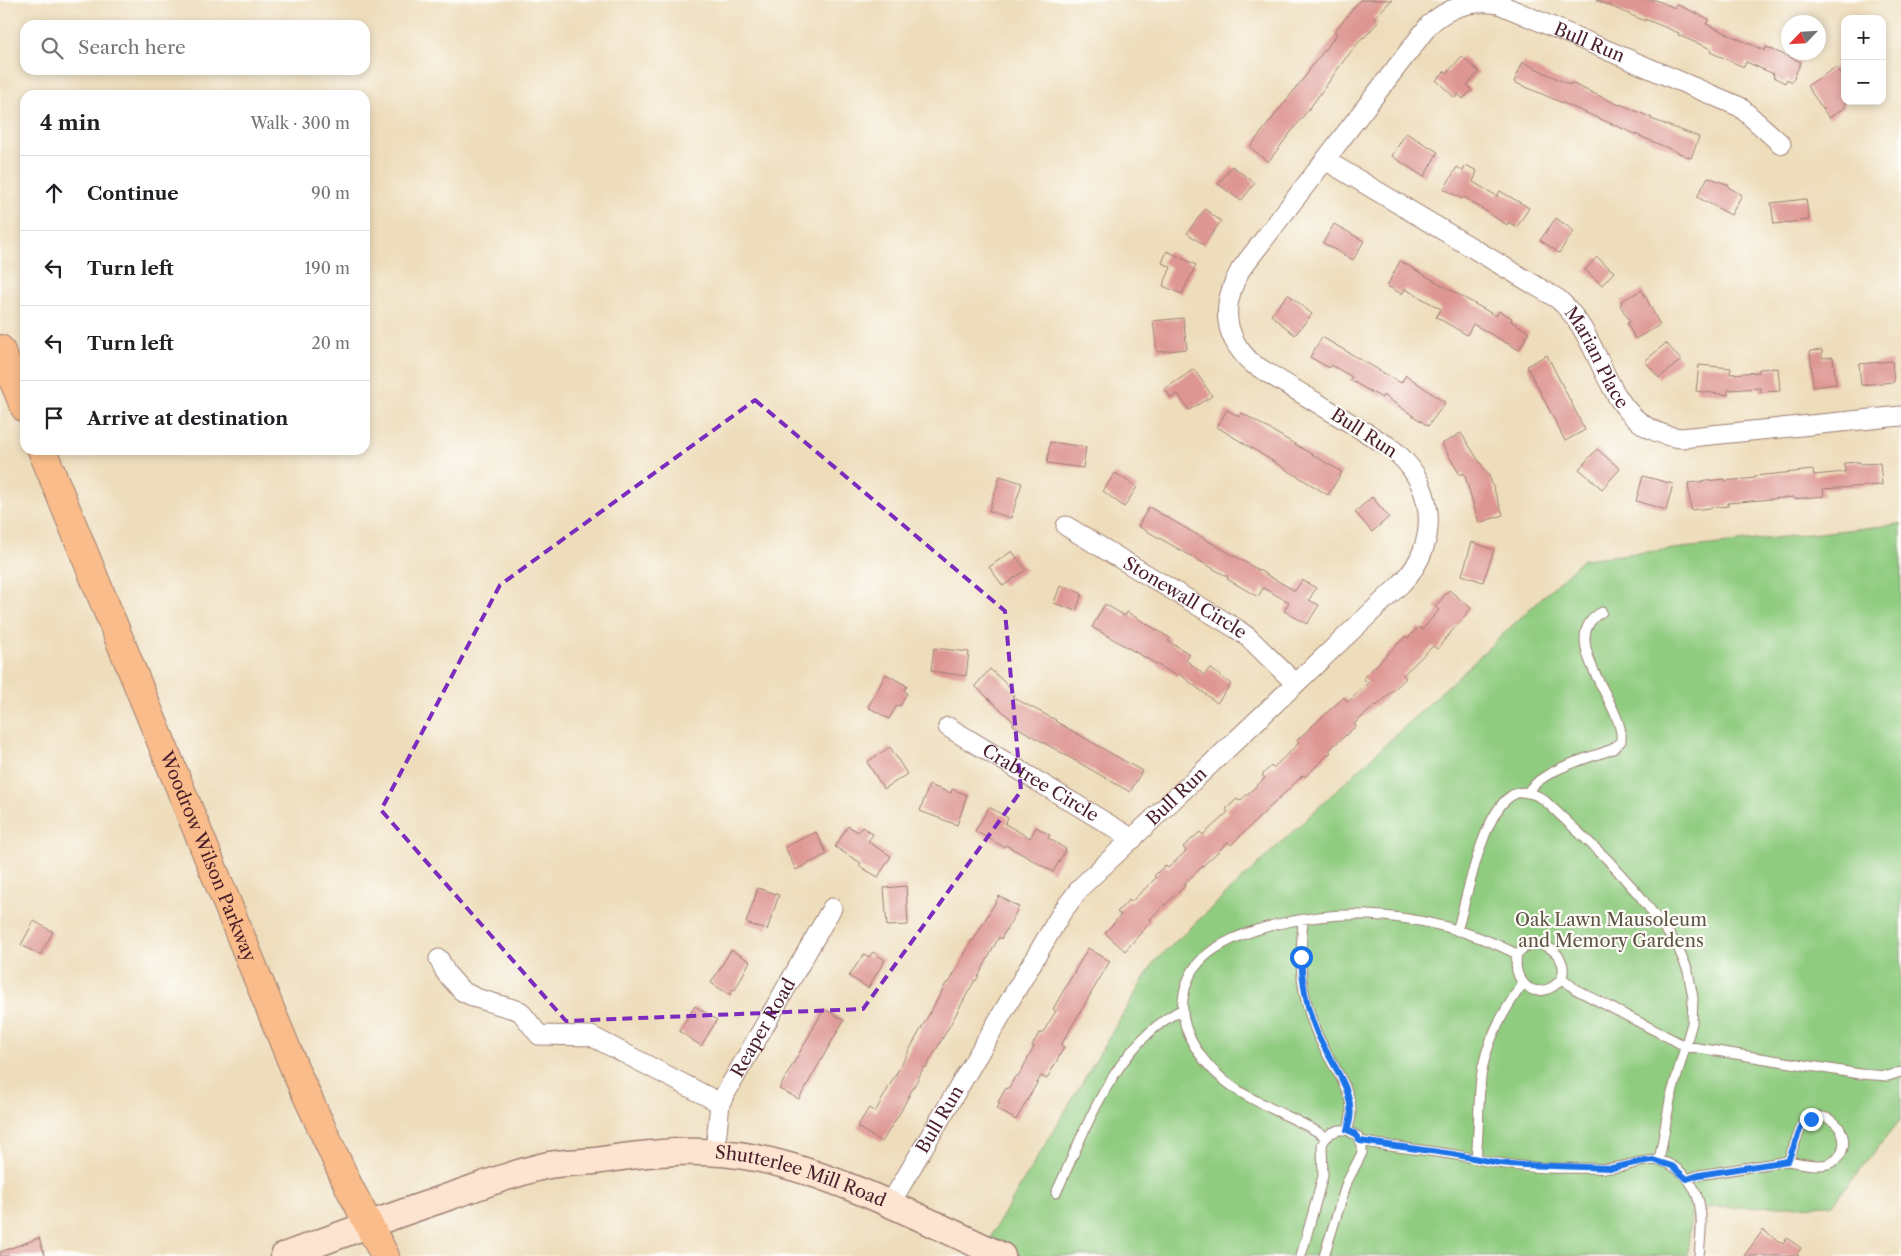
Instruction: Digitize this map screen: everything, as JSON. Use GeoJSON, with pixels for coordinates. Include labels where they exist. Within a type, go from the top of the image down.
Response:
{"type":"FeatureCollection","features":[{"type":"Feature","properties":{"kind":"highway"},"geometry":{"type":"LineString","coordinates":[[0,349],[20,396]]}},
{"type":"Feature","properties":{"kind":"highway","name":"Woodrow Wilson Parkway"},"geometry":{"type":"LineString","coordinates":[[44,455],[296,1072],[348,1185],[377,1239]]}},
{"type":"Feature","properties":{"kind":"street","name":"Bull Run"},"geometry":{"type":"LineString","coordinates":[[890,1204],[1062,912],[1081,887],[1294,683],[1404,582],[1422,554],[1429,526],[1428,511],[1423,490],[1415,474],[1399,455],[1388,446],[1253,364],[1239,350],[1229,328],[1227,308],[1233,283],[1241,269],[1429,24],[1448,11],[1462,6],[1478,3],[1499,4],[1740,108],[1781,144]]}},
{"type":"Feature","properties":{"kind":"street","name":"Marian Place"},"geometry":{"type":"LineString","coordinates":[[1325,160],[1558,299],[1570,309],[1581,325],[1625,409],[1636,421],[1653,431],[1681,438],[1901,416]]}},
{"type":"Feature","properties":{"kind":"street","name":"Stonewall Circle"},"geometry":{"type":"LineString","coordinates":[[1066,526],[1237,629],[1249,638],[1294,683]]}},
{"type":"Feature","properties":{"kind":"street","name":"Crabtree Circle"},"geometry":{"type":"LineString","coordinates":[[948,727],[1132,839]]}},
{"type":"Feature","properties":{"kind":"street","name":"Reaper Road"},"geometry":{"type":"LineString","coordinates":[[715,1152],[720,1103],[832,908]]}},
{"type":"Feature","properties":{"kind":"street"},"geometry":{"type":"LineString","coordinates":[[439,959],[446,973],[462,991],[476,998],[520,1011],[539,1035],[591,1036],[720,1103]]}},
{"type":"Feature","properties":{"kind":"street","name":"Shutterlee Mill Road"},"geometry":{"type":"LineString","coordinates":[[323,1256],[377,1239],[489,1196],[564,1172],[588,1162],[668,1152],[715,1152],[758,1158],[792,1167],[890,1204],[1002,1256]]}},
{"type":"Feature","properties":{"kind":"street","name":"Shutterlee Mill Road"},"geometry":{"type":"LineString","coordinates":[[284,1256],[377,1239]]}},
{"type":"Feature","properties":{"kind":"lane"},"geometry":{"type":"LineString","coordinates":[[1527,793],[1534,784],[1545,776],[1613,749],[1621,741],[1621,732],[1614,713],[1587,656],[1588,628],[1592,619],[1602,612]]}},
{"type":"Feature","properties":{"kind":"lane"},"geometry":{"type":"LineString","coordinates":[[1457,931],[1479,853],[1491,822],[1501,805],[1511,796],[1527,793],[1543,799],[1607,859],[1640,896],[1677,945],[1688,971],[1692,990],[1693,1014],[1686,1046],[1670,1100],[1659,1162]]}},
{"type":"Feature","properties":{"kind":"lane"},"geometry":{"type":"LineString","coordinates":[[1326,1137],[1240,1092],[1224,1080],[1204,1059],[1190,1039],[1183,1009],[1185,989],[1189,977],[1198,964],[1212,951],[1232,940],[1253,932],[1302,920],[1344,915],[1382,916],[1426,923],[1485,940],[1517,954]]}},
{"type":"Feature","properties":{"kind":"lane"},"geometry":{"type":"LineString","coordinates":[[1302,920],[1301,957],[1306,999],[1318,1037],[1341,1077],[1349,1096],[1351,1116],[1347,1130]]}},
{"type":"Feature","properties":{"kind":"lane"},"geometry":{"type":"LineString","coordinates":[[1542,944],[1552,948],[1560,956],[1564,969],[1562,978],[1554,986],[1543,991],[1531,990],[1519,979],[1515,967],[1517,954],[1526,946],[1542,944]]}},
{"type":"Feature","properties":{"kind":"lane"},"geometry":{"type":"LineString","coordinates":[[1562,978],[1575,990],[1686,1046],[1860,1074],[1888,1076],[1901,1072]]}},
{"type":"Feature","properties":{"kind":"lane"},"geometry":{"type":"LineString","coordinates":[[1476,1159],[1481,1077],[1486,1057],[1498,1022],[1523,983]]}},
{"type":"Feature","properties":{"kind":"lane"},"geometry":{"type":"LineString","coordinates":[[1056,1193],[1100,1098],[1127,1057],[1137,1043],[1153,1028],[1183,1009]]}},
{"type":"Feature","properties":{"kind":"lane"},"geometry":{"type":"LineString","coordinates":[[1687,1179],[1699,1175],[1788,1161],[1820,1165],[1830,1163],[1838,1157],[1843,1146],[1843,1135],[1839,1126],[1827,1118],[1818,1117],[1808,1120],[1802,1125],[1797,1135],[1788,1161]]}},
{"type":"Feature","properties":{"kind":"lane"},"geometry":{"type":"LineString","coordinates":[[1301,1256],[1323,1176],[1321,1147],[1326,1137],[1334,1132],[1347,1130],[1354,1133],[1360,1141],[1362,1153],[1347,1182],[1324,1256]]}},
{"type":"Feature","properties":{"kind":"lane"},"geometry":{"type":"LineString","coordinates":[[1360,1141],[1515,1165],[1612,1168],[1643,1161],[1659,1162],[1675,1167],[1687,1179],[1694,1190],[1701,1210],[1699,1256]]}},
{"type":"Feature","properties":{"kind":"highlighted area"},"geometry":{"type":"Polygon","coordinates":[[[755,400],[1005,611],[1021,791],[863,1009],[566,1021],[381,810],[500,585],[755,400]]]}},
{"type":"Feature","properties":{"kind":"green space","name":"Oak Lawn Mausoleum and Memory Gardens"},"geometry":{"type":"Polygon","coordinates":[[[1901,524],[1901,1119],[1832,1205],[1692,1208],[1687,1256],[1021,1256],[990,1242],[993,1232],[1154,962],[1583,559],[1901,524]]]}},
{"type":"Feature","properties":{"kind":"building"},"geometry":{"type":"Polygon","coordinates":[[[1360,0],[1392,0],[1373,18],[1378,22],[1345,59],[1268,162],[1250,147],[1337,34],[1334,32],[1360,0]]]}},
{"type":"Feature","properties":{"kind":"building"},"geometry":{"type":"Polygon","coordinates":[[[1596,0],[1656,0],[1675,8],[1676,4],[1709,19],[1706,24],[1765,51],[1766,47],[1781,53],[1781,60],[1796,60],[1801,62],[1792,82],[1787,79],[1785,83],[1773,77],[1774,74],[1746,62],[1744,67],[1710,52],[1711,49],[1678,35],[1679,33],[1645,19],[1645,21],[1596,0]]]}},
{"type":"Feature","properties":{"kind":"building"},"geometry":{"type":"Polygon","coordinates":[[[1462,56],[1479,72],[1467,85],[1472,90],[1463,99],[1458,94],[1455,98],[1436,80],[1445,71],[1447,73],[1462,56]]]}},
{"type":"Feature","properties":{"kind":"building"},"geometry":{"type":"Polygon","coordinates":[[[1523,62],[1570,85],[1571,83],[1651,119],[1699,137],[1691,158],[1514,82],[1523,62]]]}},
{"type":"Feature","properties":{"kind":"building"},"geometry":{"type":"Polygon","coordinates":[[[1836,67],[1841,74],[1841,105],[1845,105],[1845,107],[1829,118],[1807,86],[1836,67]]]}},
{"type":"Feature","properties":{"kind":"building"},"geometry":{"type":"Polygon","coordinates":[[[1406,133],[1438,152],[1424,177],[1392,156],[1406,133]]]}},
{"type":"Feature","properties":{"kind":"building"},"geometry":{"type":"Polygon","coordinates":[[[1466,165],[1477,171],[1473,182],[1497,196],[1500,191],[1529,208],[1517,227],[1508,222],[1507,225],[1464,197],[1462,199],[1444,189],[1457,167],[1463,171],[1466,165]]]}},
{"type":"Feature","properties":{"kind":"building"},"geometry":{"type":"Polygon","coordinates":[[[1232,166],[1255,183],[1241,201],[1218,184],[1232,166]]]}},
{"type":"Feature","properties":{"kind":"building"},"geometry":{"type":"Polygon","coordinates":[[[1708,177],[1729,185],[1728,187],[1742,195],[1731,215],[1697,197],[1708,177]]]}},
{"type":"Feature","properties":{"kind":"building"},"geometry":{"type":"Polygon","coordinates":[[[1806,199],[1809,220],[1774,224],[1771,203],[1806,199]]]}},
{"type":"Feature","properties":{"kind":"building"},"geometry":{"type":"Polygon","coordinates":[[[1205,209],[1221,221],[1204,245],[1187,233],[1205,209]]]}},
{"type":"Feature","properties":{"kind":"building"},"geometry":{"type":"Polygon","coordinates":[[[1556,218],[1574,231],[1559,253],[1540,240],[1556,218]]]}},
{"type":"Feature","properties":{"kind":"building"},"geometry":{"type":"Polygon","coordinates":[[[1334,224],[1364,241],[1353,260],[1323,243],[1334,224]]]}},
{"type":"Feature","properties":{"kind":"building"},"geometry":{"type":"Polygon","coordinates":[[[1167,251],[1196,265],[1182,294],[1163,286],[1171,267],[1162,263],[1167,251]]]}},
{"type":"Feature","properties":{"kind":"building"},"geometry":{"type":"Polygon","coordinates":[[[1597,257],[1614,272],[1602,285],[1585,270],[1597,257]]]}},
{"type":"Feature","properties":{"kind":"building"},"geometry":{"type":"Polygon","coordinates":[[[1400,261],[1496,316],[1499,311],[1512,318],[1511,321],[1529,332],[1519,350],[1473,324],[1467,335],[1436,317],[1441,309],[1405,289],[1402,294],[1387,286],[1400,261]]]}},
{"type":"Feature","properties":{"kind":"building"},"geometry":{"type":"Polygon","coordinates":[[[1642,290],[1660,325],[1635,339],[1627,323],[1630,322],[1620,305],[1621,301],[1642,290]]]}},
{"type":"Feature","properties":{"kind":"building"},"geometry":{"type":"Polygon","coordinates":[[[1288,294],[1312,314],[1295,335],[1271,315],[1288,294]]]}},
{"type":"Feature","properties":{"kind":"building"},"geometry":{"type":"Polygon","coordinates":[[[1183,318],[1187,349],[1157,352],[1153,321],[1183,318]]]}},
{"type":"Feature","properties":{"kind":"building"},"geometry":{"type":"Polygon","coordinates":[[[1322,337],[1401,383],[1406,375],[1445,403],[1428,426],[1383,395],[1382,398],[1350,380],[1352,377],[1331,365],[1329,368],[1310,357],[1322,337]]]}},
{"type":"Feature","properties":{"kind":"building"},"geometry":{"type":"Polygon","coordinates":[[[1666,343],[1681,360],[1659,378],[1645,361],[1666,343]]]}},
{"type":"Feature","properties":{"kind":"building"},"geometry":{"type":"Polygon","coordinates":[[[1822,350],[1822,358],[1833,357],[1836,384],[1813,387],[1810,351],[1822,350]]]}},
{"type":"Feature","properties":{"kind":"building"},"geometry":{"type":"Polygon","coordinates":[[[1547,355],[1585,430],[1565,441],[1527,366],[1547,355]]]}},
{"type":"Feature","properties":{"kind":"building"},"geometry":{"type":"Polygon","coordinates":[[[1892,361],[1894,382],[1861,385],[1859,364],[1892,361]]]}},
{"type":"Feature","properties":{"kind":"building"},"geometry":{"type":"Polygon","coordinates":[[[1699,365],[1731,368],[1730,374],[1759,372],[1759,369],[1778,368],[1780,391],[1760,392],[1760,388],[1728,390],[1728,395],[1696,391],[1699,365]]]}},
{"type":"Feature","properties":{"kind":"building"},"geometry":{"type":"Polygon","coordinates":[[[1194,369],[1212,396],[1189,410],[1178,394],[1171,398],[1165,389],[1194,369]]]}},
{"type":"Feature","properties":{"kind":"building"},"geometry":{"type":"Polygon","coordinates":[[[1227,410],[1240,417],[1242,413],[1342,472],[1328,495],[1217,427],[1227,410]]]}},
{"type":"Feature","properties":{"kind":"building"},"geometry":{"type":"Polygon","coordinates":[[[1461,433],[1490,478],[1503,515],[1479,523],[1464,473],[1460,475],[1442,444],[1461,433]]]}},
{"type":"Feature","properties":{"kind":"building"},"geometry":{"type":"Polygon","coordinates":[[[1050,442],[1086,447],[1083,468],[1047,463],[1050,442]]]}},
{"type":"Feature","properties":{"kind":"building"},"geometry":{"type":"Polygon","coordinates":[[[1597,449],[1620,469],[1602,489],[1579,469],[1597,449]]]}},
{"type":"Feature","properties":{"kind":"building"},"geometry":{"type":"Polygon","coordinates":[[[1860,462],[1860,464],[1880,463],[1882,485],[1823,489],[1824,496],[1728,503],[1728,506],[1691,510],[1688,483],[1755,478],[1755,476],[1813,470],[1814,475],[1845,472],[1844,463],[1860,462]]]}},
{"type":"Feature","properties":{"kind":"building"},"geometry":{"type":"Polygon","coordinates":[[[1115,473],[1137,487],[1124,507],[1103,491],[1115,473]]]}},
{"type":"Feature","properties":{"kind":"building"},"geometry":{"type":"Polygon","coordinates":[[[1000,476],[1022,483],[1011,518],[989,511],[1000,476]]]}},
{"type":"Feature","properties":{"kind":"building"},"geometry":{"type":"Polygon","coordinates":[[[1643,476],[1673,484],[1666,510],[1636,501],[1643,476]]]}},
{"type":"Feature","properties":{"kind":"building"},"geometry":{"type":"Polygon","coordinates":[[[1372,497],[1389,517],[1372,532],[1355,512],[1372,497]]]}},
{"type":"Feature","properties":{"kind":"building"},"geometry":{"type":"Polygon","coordinates":[[[1149,507],[1295,591],[1302,580],[1316,588],[1309,600],[1319,605],[1307,624],[1284,611],[1289,602],[1263,588],[1258,597],[1227,579],[1228,577],[1138,526],[1149,507]]]}},
{"type":"Feature","properties":{"kind":"building"},"geometry":{"type":"Polygon","coordinates":[[[1472,542],[1494,550],[1483,582],[1462,575],[1472,542]]]}},
{"type":"Feature","properties":{"kind":"building"},"geometry":{"type":"Polygon","coordinates":[[[1012,551],[1026,570],[1003,586],[989,567],[1012,551]]]}},
{"type":"Feature","properties":{"kind":"building"},"geometry":{"type":"Polygon","coordinates":[[[1060,586],[1082,594],[1076,611],[1054,603],[1060,586]]]}},
{"type":"Feature","properties":{"kind":"building"},"geometry":{"type":"Polygon","coordinates":[[[1449,590],[1471,608],[1437,649],[1433,646],[1403,675],[1406,678],[1377,706],[1354,724],[1356,726],[1329,750],[1331,752],[1305,777],[1303,775],[1231,845],[1228,842],[1184,884],[1185,886],[1150,919],[1152,920],[1125,951],[1105,933],[1121,915],[1117,912],[1129,900],[1131,902],[1156,878],[1154,876],[1165,865],[1168,868],[1186,851],[1183,847],[1200,832],[1203,835],[1228,812],[1226,809],[1237,799],[1240,801],[1265,778],[1262,775],[1271,766],[1273,768],[1299,743],[1297,740],[1344,697],[1348,702],[1368,683],[1363,678],[1406,636],[1408,638],[1419,627],[1422,630],[1439,610],[1435,607],[1449,590]]]}},
{"type":"Feature","properties":{"kind":"building"},"geometry":{"type":"Polygon","coordinates":[[[1105,604],[1125,616],[1127,612],[1170,638],[1168,641],[1190,654],[1186,660],[1204,675],[1210,668],[1231,684],[1217,703],[1178,673],[1177,676],[1092,627],[1105,604]]]}},
{"type":"Feature","properties":{"kind":"building"},"geometry":{"type":"Polygon","coordinates":[[[934,648],[969,652],[966,676],[931,671],[934,648]]]}},
{"type":"Feature","properties":{"kind":"building"},"geometry":{"type":"Polygon","coordinates":[[[990,669],[1016,693],[1012,697],[1056,720],[1142,771],[1130,792],[1013,725],[1014,722],[975,686],[990,669]]]}},
{"type":"Feature","properties":{"kind":"building"},"geometry":{"type":"Polygon","coordinates":[[[886,674],[907,686],[904,691],[907,693],[900,706],[897,705],[889,719],[868,707],[886,674]]]}},
{"type":"Feature","properties":{"kind":"building"},"geometry":{"type":"Polygon","coordinates":[[[890,747],[907,774],[884,789],[867,762],[890,747]]]}},
{"type":"Feature","properties":{"kind":"building"},"geometry":{"type":"Polygon","coordinates":[[[929,785],[951,793],[952,789],[967,795],[957,825],[920,811],[929,785]]]}},
{"type":"Feature","properties":{"kind":"building"},"geometry":{"type":"Polygon","coordinates":[[[989,807],[1008,818],[1005,824],[1030,838],[1036,827],[1050,835],[1048,838],[1066,849],[1053,872],[1006,845],[1004,847],[975,831],[989,807]]]}},
{"type":"Feature","properties":{"kind":"building"},"geometry":{"type":"Polygon","coordinates":[[[848,826],[858,832],[862,827],[873,834],[868,842],[891,856],[878,877],[859,866],[861,863],[835,847],[848,826]]]}},
{"type":"Feature","properties":{"kind":"building"},"geometry":{"type":"Polygon","coordinates":[[[816,832],[827,854],[796,870],[785,847],[816,832]]]}},
{"type":"Feature","properties":{"kind":"building"},"geometry":{"type":"Polygon","coordinates":[[[906,886],[908,925],[887,926],[884,888],[906,886]]]}},
{"type":"Feature","properties":{"kind":"building"},"geometry":{"type":"Polygon","coordinates":[[[758,888],[779,895],[767,930],[746,923],[758,888]]]}},
{"type":"Feature","properties":{"kind":"building"},"geometry":{"type":"Polygon","coordinates":[[[999,896],[1019,907],[1001,939],[999,937],[976,981],[926,1068],[924,1067],[882,1142],[857,1127],[869,1108],[875,1112],[947,982],[949,983],[999,896]]]}},
{"type":"Feature","properties":{"kind":"building"},"geometry":{"type":"Polygon","coordinates":[[[34,921],[53,932],[40,955],[21,945],[34,921]]]}},
{"type":"Feature","properties":{"kind":"building"},"geometry":{"type":"Polygon","coordinates":[[[1088,948],[1110,961],[1061,1045],[1064,1047],[1047,1079],[1041,1076],[1016,1120],[997,1109],[1000,1103],[998,1102],[1016,1075],[1018,1077],[1034,1047],[1032,1046],[1039,1033],[1042,1034],[1056,1011],[1053,1009],[1088,948]]]}},
{"type":"Feature","properties":{"kind":"building"},"geometry":{"type":"Polygon","coordinates":[[[731,950],[750,961],[735,990],[733,989],[730,995],[711,983],[731,950]]]}},
{"type":"Feature","properties":{"kind":"building"},"geometry":{"type":"Polygon","coordinates":[[[873,952],[885,960],[868,988],[849,976],[864,954],[869,957],[873,952]]]}},
{"type":"Feature","properties":{"kind":"building"},"geometry":{"type":"Polygon","coordinates":[[[695,1006],[717,1020],[701,1046],[679,1031],[695,1006]]]}},
{"type":"Feature","properties":{"kind":"building"},"geometry":{"type":"Polygon","coordinates":[[[824,1009],[844,1020],[799,1099],[779,1089],[824,1009]]]}},
{"type":"Feature","properties":{"kind":"building"},"geometry":{"type":"Polygon","coordinates":[[[1763,1230],[1783,1244],[1787,1238],[1801,1248],[1797,1254],[1799,1256],[1744,1256],[1763,1230]]]}},
{"type":"Feature","properties":{"kind":"building"},"geometry":{"type":"Polygon","coordinates":[[[39,1238],[45,1256],[0,1256],[0,1252],[39,1238]]]}},
{"type":"Feature","properties":{"kind":"route"},"geometry":{"type":"LineString","coordinates":[[1301,957],[1306,999],[1315,1030],[1329,1059],[1341,1077],[1349,1096],[1351,1116],[1347,1130],[1354,1133],[1360,1141],[1452,1154],[1499,1163],[1523,1165],[1612,1168],[1653,1160],[1675,1167],[1687,1179],[1699,1175],[1788,1161],[1802,1125],[1811,1119]]}}]}
